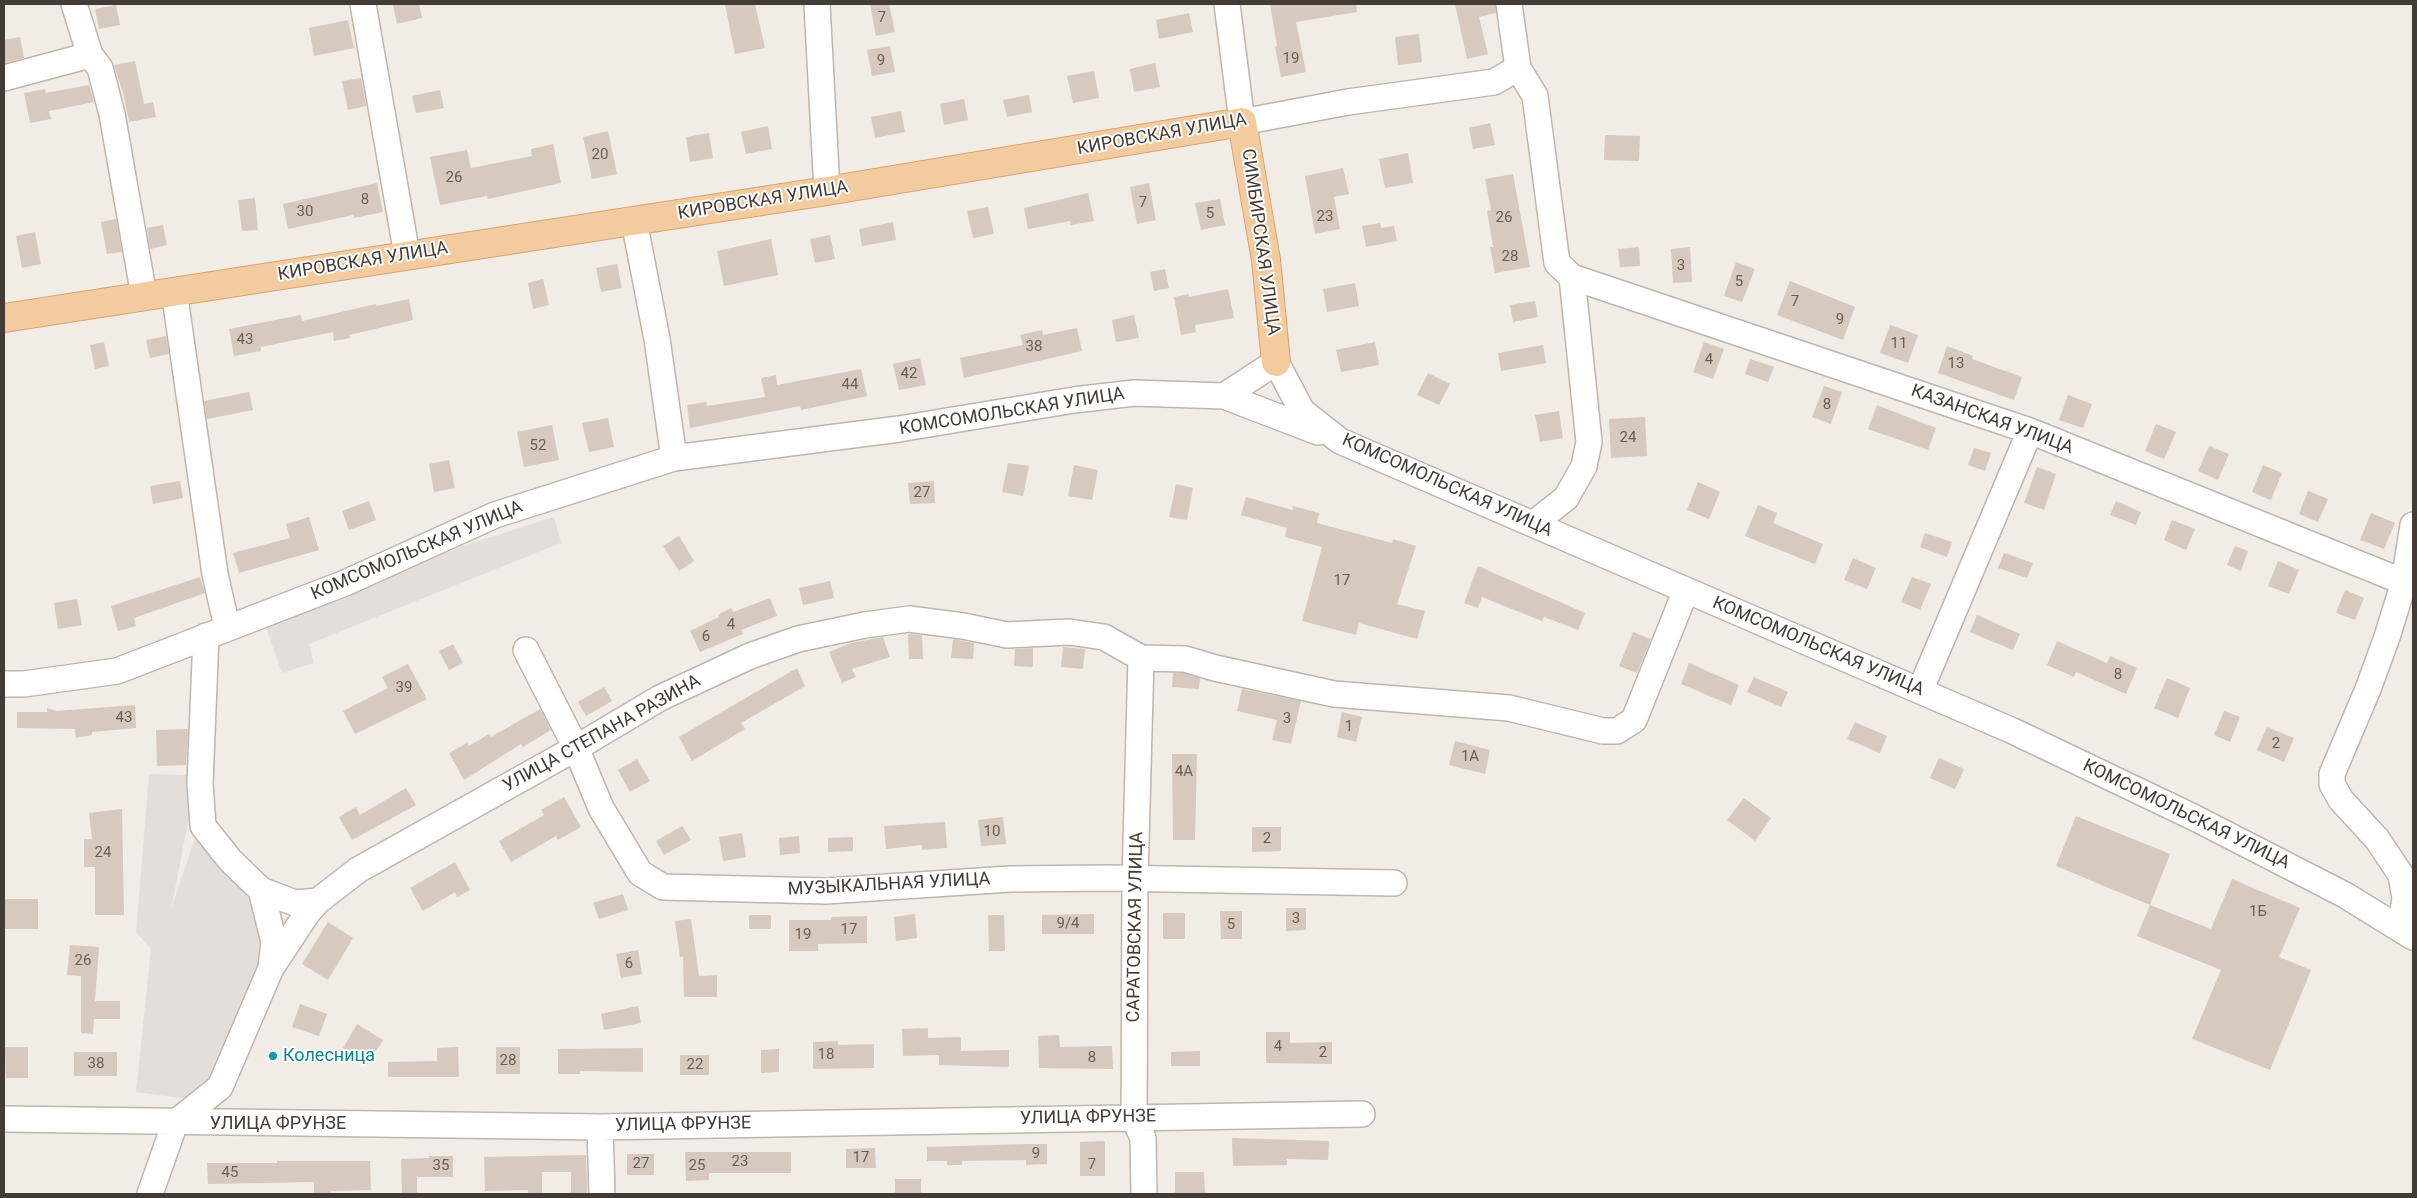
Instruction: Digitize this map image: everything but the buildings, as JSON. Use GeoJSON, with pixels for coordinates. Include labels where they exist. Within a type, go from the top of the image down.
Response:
{"type":"FeatureCollection","features":[{"type":"Feature","properties":{"kind":"main road","name":"КИРОВСКАЯ УЛИЦА"},"geometry":{"type":"LineString","coordinates":[[4,318],[827,191],[1242,122]]}},
{"type":"Feature","properties":{"kind":"main road","name":"СИМБИРСКАЯ УЛИЦА"},"geometry":{"type":"LineString","coordinates":[[1242,122],[1266,260],[1276,362]]}},
{"type":"Feature","properties":{"kind":"street"},"geometry":{"type":"LineString","coordinates":[[74,4],[90,55],[100,68],[112,114],[144,296]]}},
{"type":"Feature","properties":{"kind":"street"},"geometry":{"type":"LineString","coordinates":[[362,4],[406,255]]}},
{"type":"Feature","properties":{"kind":"street"},"geometry":{"type":"LineString","coordinates":[[817,4],[827,191]]}},
{"type":"Feature","properties":{"kind":"street","name":"СИМБИРСКАЯ УЛИЦА"},"geometry":{"type":"LineString","coordinates":[[1227,4],[1242,122]]}},
{"type":"Feature","properties":{"kind":"street"},"geometry":{"type":"LineString","coordinates":[[1509,4],[1518,68],[1535,96],[1557,263],[1572,277],[1589,442],[1584,466],[1566,498],[1533,524]]}},
{"type":"Feature","properties":{"kind":"street"},"geometry":{"type":"LineString","coordinates":[[4,78],[90,55]]}},
{"type":"Feature","properties":{"kind":"street","name":"КИРОВСКАЯ УЛИЦА"},"geometry":{"type":"LineString","coordinates":[[1242,122],[1348,102],[1494,82],[1518,68]]}},
{"type":"Feature","properties":{"kind":"street"},"geometry":{"type":"LineString","coordinates":[[634,221],[657,340],[674,458]]}},
{"type":"Feature","properties":{"kind":"street","name":"КАЗАНСКАЯ УЛИЦА"},"geometry":{"type":"LineString","coordinates":[[1572,277],[2030,431],[2404,582]]}},
{"type":"Feature","properties":{"kind":"street"},"geometry":{"type":"LineString","coordinates":[[174,291],[215,574],[217,632],[200,783],[204,826],[230,860],[261,890],[294,903],[318,901]]}},
{"type":"Feature","properties":{"kind":"street"},"geometry":{"type":"LineString","coordinates":[[1224,396],[1276,362]]}},
{"type":"Feature","properties":{"kind":"street","name":"КОМСОМОЛЬСКАЯ УЛИЦА"},"geometry":{"type":"LineString","coordinates":[[1276,362],[1302,412],[1340,441]]}},
{"type":"Feature","properties":{"kind":"street","name":"КОМСОМОЛЬСКАЯ УЛИЦА"},"geometry":{"type":"LineString","coordinates":[[4,684],[24,684],[117,671],[344,583],[495,515],[674,458],[900,429],[1082,399],[1134,393],[1224,396],[1340,441],[2014,731],[2193,817],[2345,895],[2405,931]]}},
{"type":"Feature","properties":{"kind":"street"},"geometry":{"type":"LineString","coordinates":[[1920,690],[2030,431]]}},
{"type":"Feature","properties":{"kind":"street"},"geometry":{"type":"LineString","coordinates":[[2405,931],[2403,912],[2405,898],[2401,875],[2377,839],[2340,800],[2332,784],[2332,774],[2368,689],[2404,582],[2413,525]]}},
{"type":"Feature","properties":{"kind":"street","name":"УЛИЦА СТЕПАНА РАЗИНА"},"geometry":{"type":"LineString","coordinates":[[175,1123],[220,1087],[271,968],[308,912],[318,901],[358,870],[576,748],[660,698],[750,656],[798,639],[865,624],[909,619],[963,626],[1007,636],[1069,632],[1104,637],[1141,658],[1184,659],[1215,668],[1334,694],[1509,708],[1595,729],[1617,730],[1634,720],[1686,590]]}},
{"type":"Feature","properties":{"kind":"street","name":"МУЗЫКАЛЬНАЯ УЛИЦА"},"geometry":{"type":"LineString","coordinates":[[526,650],[576,748],[601,808],[640,873],[663,887],[826,891],[1010,879],[1394,883]]}},
{"type":"Feature","properties":{"kind":"street","name":"САРАТОВСКАЯ УЛИЦА"},"geometry":{"type":"LineString","coordinates":[[1141,658],[1136,880],[1134,1118],[1142,1138],[1144,1194]]}},
{"type":"Feature","properties":{"kind":"street"},"geometry":{"type":"LineString","coordinates":[[261,890],[274,942],[271,968]]}},
{"type":"Feature","properties":{"kind":"street","name":"УЛИЦА ФРУНЗЕ"},"geometry":{"type":"LineString","coordinates":[[4,1119],[175,1123],[600,1127],[1362,1114]]}},
{"type":"Feature","properties":{"kind":"street"},"geometry":{"type":"LineString","coordinates":[[150,1194],[175,1123]]}},
{"type":"Feature","properties":{"kind":"street"},"geometry":{"type":"LineString","coordinates":[[600,1127],[602,1194]]}},
{"type":"Feature","properties":{"kind":"shaded area"},"geometry":{"type":"Polygon","coordinates":[[[554,517],[561,543],[309,644],[314,663],[282,673],[264,622],[351,591],[463,546],[554,517]]]}},
{"type":"Feature","properties":{"kind":"shaded area"},"geometry":{"type":"Polygon","coordinates":[[[149,774],[189,775],[189,817],[171,910],[194,841],[202,835],[240,884],[257,913],[260,935],[257,964],[219,1078],[195,1100],[136,1092],[151,949],[136,932],[149,774]]]}},
{"type":"Feature","properties":{"kind":"place","name":"Колесница"},"geometry":{"type":"Point","coordinates":[273,1056]}}]}
